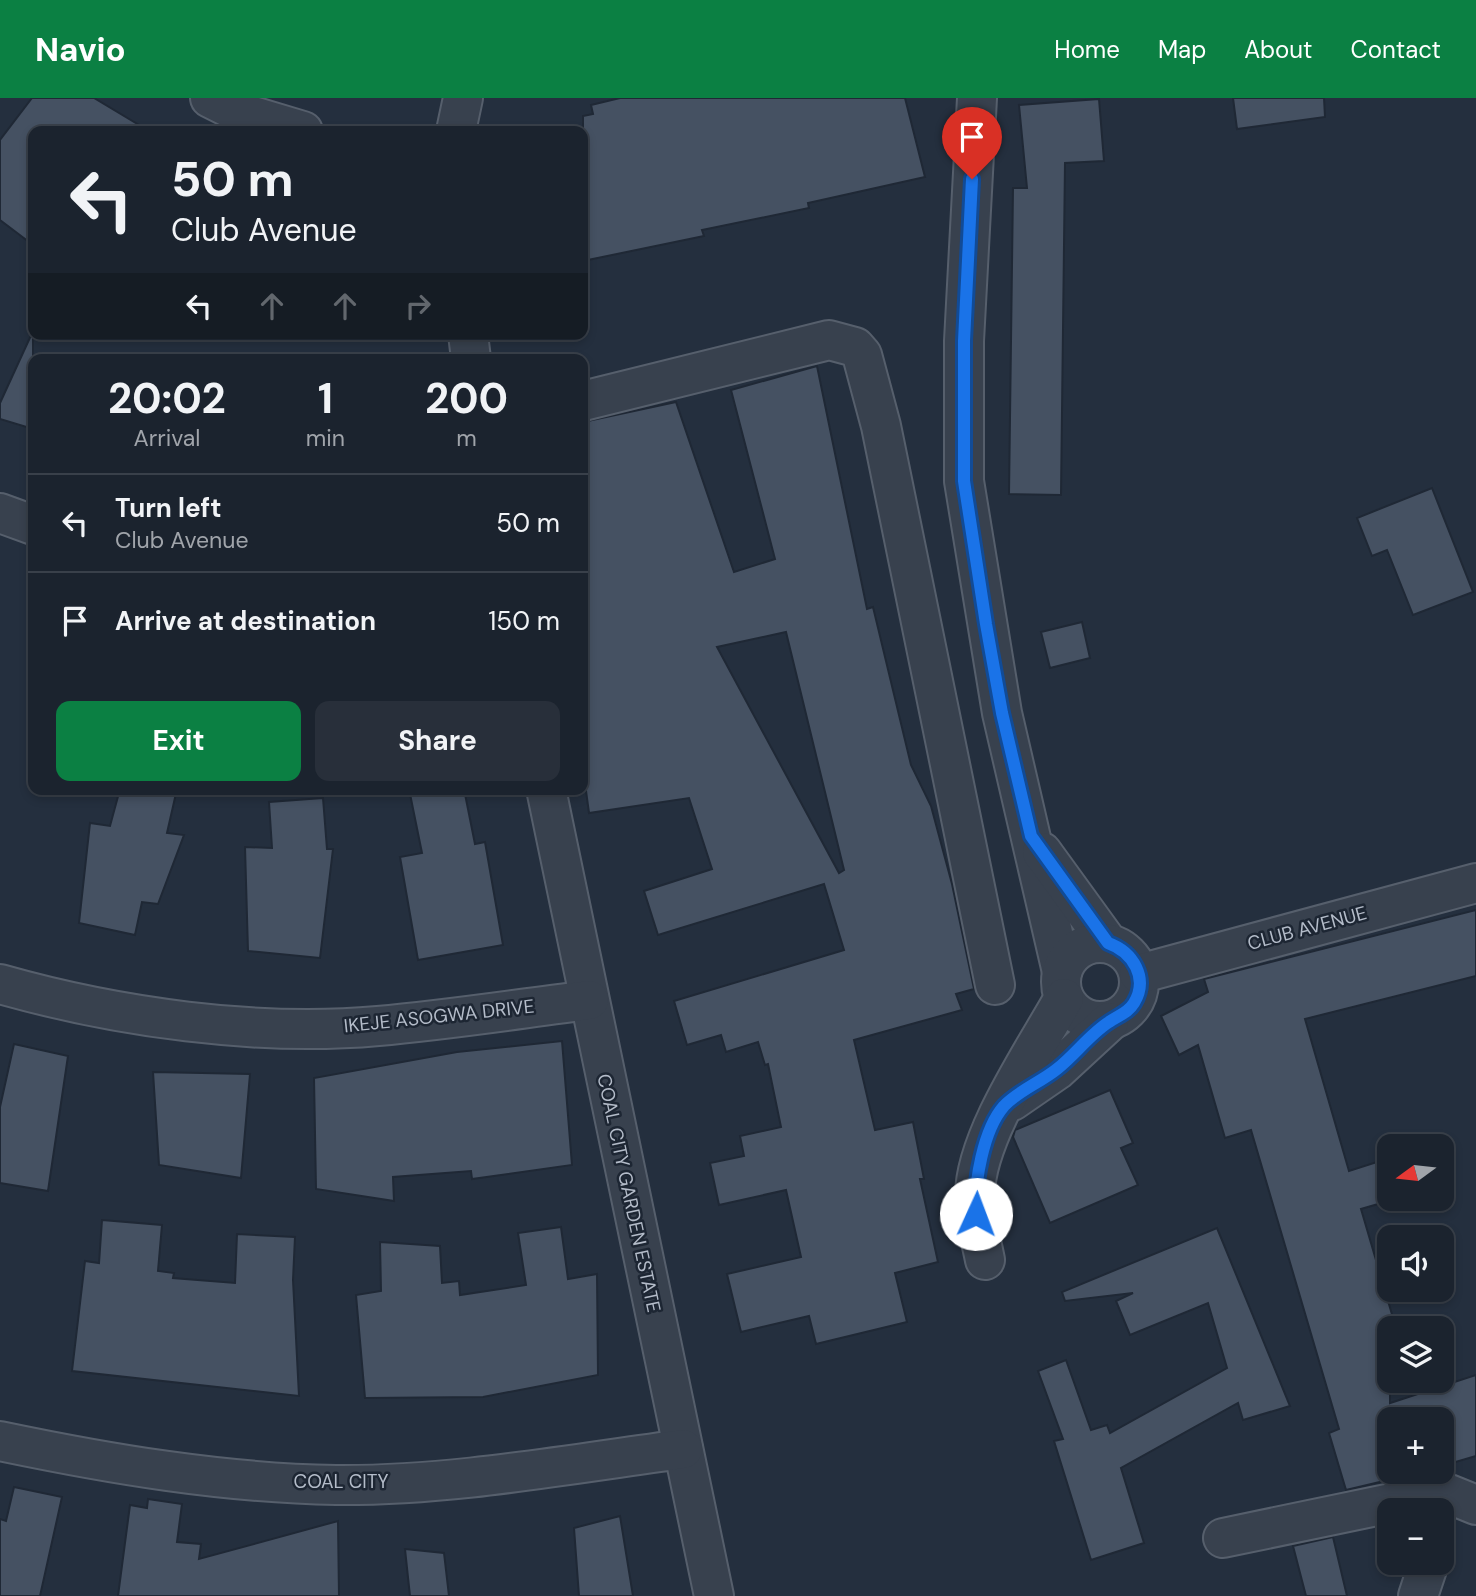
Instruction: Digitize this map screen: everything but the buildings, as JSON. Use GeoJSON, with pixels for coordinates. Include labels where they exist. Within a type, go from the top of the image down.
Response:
{"type":"FeatureCollection","features":[{"type":"Feature","properties":{"kind":"street"},"geometry":{"type":"LineString","coordinates":[[211,98],[236,111],[286,126]]}},
{"type":"Feature","properties":{"kind":"street"},"geometry":{"type":"LineString","coordinates":[[457,126],[463,98]]}},
{"type":"Feature","properties":{"kind":"street"},"geometry":{"type":"LineString","coordinates":[[977,98],[964,341],[964,481],[1002,713],[1063,985],[1074,1013],[1090,1021],[1109,1022]]}},
{"type":"Feature","properties":{"kind":"street"},"geometry":{"type":"LineString","coordinates":[[588,400],[828,340],[855,347],[862,355],[881,426],[995,985]]}},
{"type":"Feature","properties":{"kind":"street"},"geometry":{"type":"LineString","coordinates":[[0,513],[28,523]]}},
{"type":"Feature","properties":{"kind":"street","name":"COAL CITY GARDEN ESTATE"},"geometry":{"type":"LineString","coordinates":[[548,795],[714,1596]]}},
{"type":"Feature","properties":{"kind":"street"},"geometry":{"type":"LineString","coordinates":[[1004,1106],[1057,1070],[1109,1022],[1123,1016],[1134,1004],[1140,989],[1139,974],[1128,954],[1108,943],[1031,836]]}},
{"type":"Feature","properties":{"kind":"street","name":"CLUB AVENUE"},"geometry":{"type":"LineString","coordinates":[[1139,974],[1476,883]]}},
{"type":"Feature","properties":{"kind":"street"},"geometry":{"type":"LineString","coordinates":[[985,1260],[974,1193],[987,1142],[1063,985],[1067,961],[1084,946],[1108,943]]}},
{"type":"Feature","properties":{"kind":"street","name":"IKEJE ASOGWA DRIVE"},"geometry":{"type":"LineString","coordinates":[[0,984],[52,999],[184,1020],[282,1027],[376,1026],[589,1000]]}},
{"type":"Feature","properties":{"kind":"street","name":"COAL CITY"},"geometry":{"type":"LineString","coordinates":[[0,1441],[198,1476],[336,1485],[474,1476],[683,1449]]}},
{"type":"Feature","properties":{"kind":"street"},"geometry":{"type":"LineString","coordinates":[[1223,1538],[1377,1514]]}},
{"type":"Feature","properties":{"kind":"street"},"geometry":{"type":"LineString","coordinates":[[1418,1596],[1425,1575]]}},
{"type":"Feature","properties":{"kind":"route"},"geometry":{"type":"LineString","coordinates":[[972,179],[964,341],[964,481],[1002,713],[1031,836],[1108,943],[1119,947],[1135,963],[1140,989],[1134,1004],[1123,1016],[1109,1022],[1057,1070],[1004,1106],[989,1136],[979,1166],[974,1193],[976,1214]]}}]}
